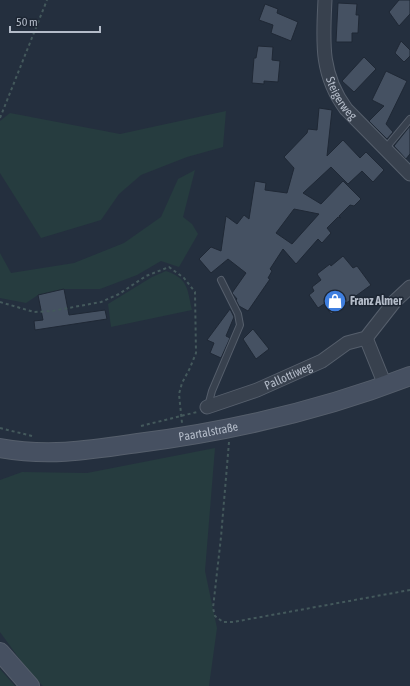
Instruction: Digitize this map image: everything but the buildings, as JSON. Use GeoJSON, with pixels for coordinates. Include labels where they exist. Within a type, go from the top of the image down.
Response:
{"type":"FeatureCollection","features":[{"type":"Feature","properties":{"kind":"main road","name":"Paartalstraße"},"geometry":{"type":"LineString","coordinates":[[0,448],[19,451],[59,453],[184,437],[309,410],[410,376]]}},
{"type":"Feature","properties":{"kind":"main road"},"geometry":{"type":"LineString","coordinates":[[0,652],[30,686]]}},
{"type":"Feature","properties":{"kind":"street","name":"Steigerweg"},"geometry":{"type":"LineString","coordinates":[[325,0],[323,40],[328,76],[338,98],[346,109],[410,174]]}},
{"type":"Feature","properties":{"kind":"street"},"geometry":{"type":"LineString","coordinates":[[385,385],[366,338],[394,301],[410,287]]}},
{"type":"Feature","properties":{"kind":"street","name":"Pallottiweg"},"geometry":{"type":"LineString","coordinates":[[207,407],[257,390],[322,361],[347,343],[366,338]]}},
{"type":"Feature","properties":{"kind":"lane"},"geometry":{"type":"LineString","coordinates":[[385,149],[410,119]]}},
{"type":"Feature","properties":{"kind":"lane"},"geometry":{"type":"LineString","coordinates":[[207,407],[240,325],[238,314],[221,280]]}},
{"type":"Feature","properties":{"kind":"path"},"geometry":{"type":"LineString","coordinates":[[0,118],[47,0]]}},
{"type":"Feature","properties":{"kind":"path"},"geometry":{"type":"LineString","coordinates":[[0,302],[34,312],[52,311],[101,302],[119,294],[146,276],[169,267],[184,278],[195,292],[196,353],[182,383],[179,394],[184,437]]}},
{"type":"Feature","properties":{"kind":"path"},"geometry":{"type":"LineString","coordinates":[[137,428],[202,411],[207,407]]}},
{"type":"Feature","properties":{"kind":"path"},"geometry":{"type":"LineString","coordinates":[[0,428],[38,437]]}},
{"type":"Feature","properties":{"kind":"path"},"geometry":{"type":"LineString","coordinates":[[230,428],[221,537],[213,608],[215,616],[223,622],[233,622],[410,590]]}},
{"type":"Feature","properties":{"kind":"green space"},"geometry":{"type":"Polygon","coordinates":[[[226,111],[223,147],[187,157],[141,175],[119,194],[101,220],[41,238],[0,173],[0,121],[10,113],[120,134],[226,111]]]}},
{"type":"Feature","properties":{"kind":"green space"},"geometry":{"type":"Polygon","coordinates":[[[195,170],[183,217],[192,224],[198,234],[179,267],[161,261],[137,275],[100,289],[64,289],[38,295],[26,303],[0,298],[0,253],[11,273],[74,263],[124,243],[161,217],[178,179],[195,170]]]}},
{"type":"Feature","properties":{"kind":"green space"},"geometry":{"type":"Polygon","coordinates":[[[166,271],[174,274],[183,281],[188,291],[192,310],[111,327],[108,304],[152,277],[166,271]]]}},
{"type":"Feature","properties":{"kind":"green space"},"geometry":{"type":"Polygon","coordinates":[[[215,448],[205,571],[217,628],[209,686],[43,686],[29,672],[0,632],[0,480],[22,472],[87,473],[215,448]]]}},
{"type":"Feature","properties":{"kind":"green space"},"geometry":{"type":"Polygon","coordinates":[[[0,669],[15,686],[0,686],[0,669]]]}},
{"type":"Feature","properties":{"kind":"place","name":"Franz Almer"},"geometry":{"type":"Point","coordinates":[335,301]}}]}
